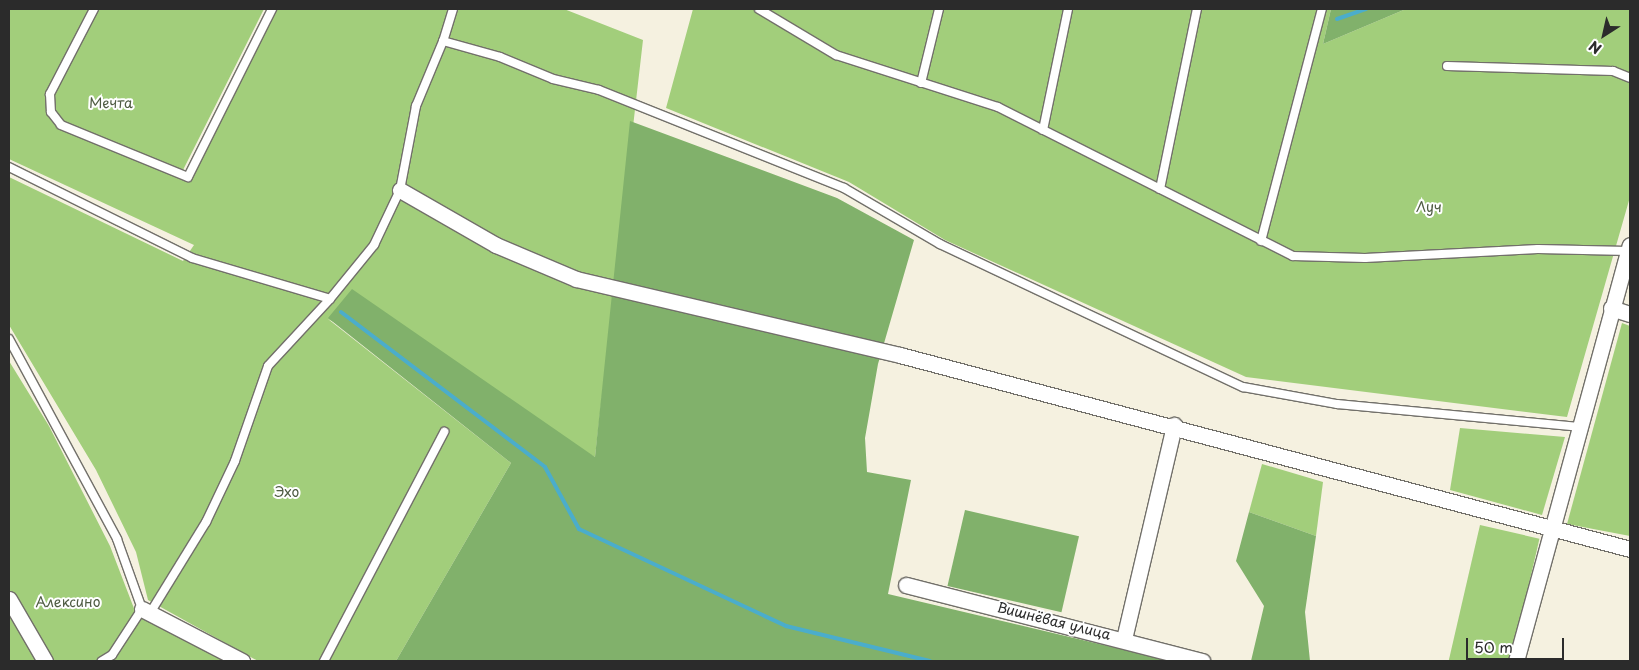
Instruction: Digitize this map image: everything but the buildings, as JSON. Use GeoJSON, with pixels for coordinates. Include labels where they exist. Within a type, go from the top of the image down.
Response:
{"type":"FeatureCollection","features":[{"type":"Feature","properties":{"kind":"street"},"geometry":{"type":"LineString","coordinates":[[400,190],[496,245],[576,279],[900,355],[1174,426],[1549,529],[1630,548]]}},
{"type":"Feature","properties":{"kind":"street"},"geometry":{"type":"LineString","coordinates":[[1516,661],[1549,529],[1629,248]]}},
{"type":"Feature","properties":{"kind":"street"},"geometry":{"type":"LineString","coordinates":[[1611,308],[1630,314]]}},
{"type":"Feature","properties":{"kind":"street"},"geometry":{"type":"LineString","coordinates":[[1124,639],[1174,426]]}},
{"type":"Feature","properties":{"kind":"street","name":"Вишнёвая улица"},"geometry":{"type":"LineString","coordinates":[[906,585],[1124,639],[1202,661]]}},
{"type":"Feature","properties":{"kind":"street"},"geometry":{"type":"LineString","coordinates":[[9,599],[45,661]]}},
{"type":"Feature","properties":{"kind":"street"},"geometry":{"type":"LineString","coordinates":[[146,611],[242,661]]}},
{"type":"Feature","properties":{"kind":"lane"},"geometry":{"type":"LineString","coordinates":[[94,9],[50,94],[51,112],[61,125],[188,177],[272,9]]}},
{"type":"Feature","properties":{"kind":"lane"},"geometry":{"type":"LineString","coordinates":[[102,661],[112,655],[146,611],[206,522],[231,470],[268,366],[330,299],[374,245],[400,190],[416,106],[443,41],[453,9]]}},
{"type":"Feature","properties":{"kind":"lane"},"geometry":{"type":"LineString","coordinates":[[759,9],[836,55],[998,107],[1293,256],[1365,258],[1538,249],[1629,248]]}},
{"type":"Feature","properties":{"kind":"lane"},"geometry":{"type":"LineString","coordinates":[[921,83],[939,9]]}},
{"type":"Feature","properties":{"kind":"lane"},"geometry":{"type":"LineString","coordinates":[[1043,130],[1068,9]]}},
{"type":"Feature","properties":{"kind":"lane"},"geometry":{"type":"LineString","coordinates":[[1160,189],[1197,9]]}},
{"type":"Feature","properties":{"kind":"lane"},"geometry":{"type":"LineString","coordinates":[[1261,241],[1322,9]]}},
{"type":"Feature","properties":{"kind":"lane"},"geometry":{"type":"LineString","coordinates":[[443,41],[500,57],[553,79],[599,90],[844,188],[940,244],[1243,387],[1347,405],[1578,427]]}},
{"type":"Feature","properties":{"kind":"lane"},"geometry":{"type":"LineString","coordinates":[[1447,66],[1613,71],[1630,78]]}},
{"type":"Feature","properties":{"kind":"lane"},"geometry":{"type":"LineString","coordinates":[[9,167],[192,258],[330,299]]}},
{"type":"Feature","properties":{"kind":"lane"},"geometry":{"type":"LineString","coordinates":[[9,338],[117,539],[146,611]]}},
{"type":"Feature","properties":{"kind":"lane"},"geometry":{"type":"LineString","coordinates":[[324,661],[444,432]]}},
{"type":"Feature","properties":{"kind":"green space","name":"Эхо"},"geometry":{"type":"Polygon","coordinates":[[[9,9],[264,9],[182,172],[192,178],[276,9],[564,9],[643,40],[595,457],[328,319],[511,463],[396,661],[258,661],[148,600],[136,552],[96,470],[9,325],[9,177],[183,261],[194,245],[9,159],[9,9]]]}},
{"type":"Feature","properties":{"kind":"green space","name":"Луч"},"geometry":{"type":"Polygon","coordinates":[[[693,9],[1331,9],[1323,44],[1406,9],[1630,9],[1630,197],[1567,417],[1246,377],[945,240],[849,182],[666,108],[693,9]]]}},
{"type":"Feature","properties":{"kind":"green space"},"geometry":{"type":"Polygon","coordinates":[[[1331,9],[1406,9],[1323,44],[1331,9]]]}},
{"type":"Feature","properties":{"kind":"green space"},"geometry":{"type":"Polygon","coordinates":[[[630,121],[837,198],[914,240],[878,364],[865,438],[867,472],[911,480],[888,594],[1171,661],[396,661],[511,463],[328,318],[352,289],[595,457],[630,121]]]}},
{"type":"Feature","properties":{"kind":"green space"},"geometry":{"type":"Polygon","coordinates":[[[1622,323],[1630,326],[1630,536],[1567,524],[1622,323]]]}},
{"type":"Feature","properties":{"kind":"green space","name":"Алексино"},"geometry":{"type":"Polygon","coordinates":[[[9,361],[49,426],[110,546],[135,611],[227,661],[9,661],[9,361]]]}},
{"type":"Feature","properties":{"kind":"green space"},"geometry":{"type":"Polygon","coordinates":[[[1460,428],[1565,437],[1542,515],[1450,490],[1460,428]]]}},
{"type":"Feature","properties":{"kind":"green space"},"geometry":{"type":"Polygon","coordinates":[[[1262,464],[1323,482],[1316,536],[1249,512],[1262,464]]]}},
{"type":"Feature","properties":{"kind":"green space"},"geometry":{"type":"Polygon","coordinates":[[[965,510],[1079,536],[1061,612],[947,586],[965,510]]]}},
{"type":"Feature","properties":{"kind":"green space"},"geometry":{"type":"Polygon","coordinates":[[[1249,512],[1316,536],[1305,612],[1310,661],[1251,661],[1264,606],[1236,561],[1249,512]]]}},
{"type":"Feature","properties":{"kind":"green space"},"geometry":{"type":"Polygon","coordinates":[[[1480,525],[1539,539],[1511,661],[1449,661],[1480,525]]]}},
{"type":"Feature","properties":{"kind":"waterway"},"geometry":{"type":"LineString","coordinates":[[1337,19],[1366,9]]}},
{"type":"Feature","properties":{"kind":"waterway"},"geometry":{"type":"LineString","coordinates":[[341,312],[545,467],[579,529],[786,626],[930,661]]}},
{"type":"Feature","properties":{"kind":"park label","name":"Мечта"},"geometry":{"type":"Point","coordinates":[111,103]}}]}
